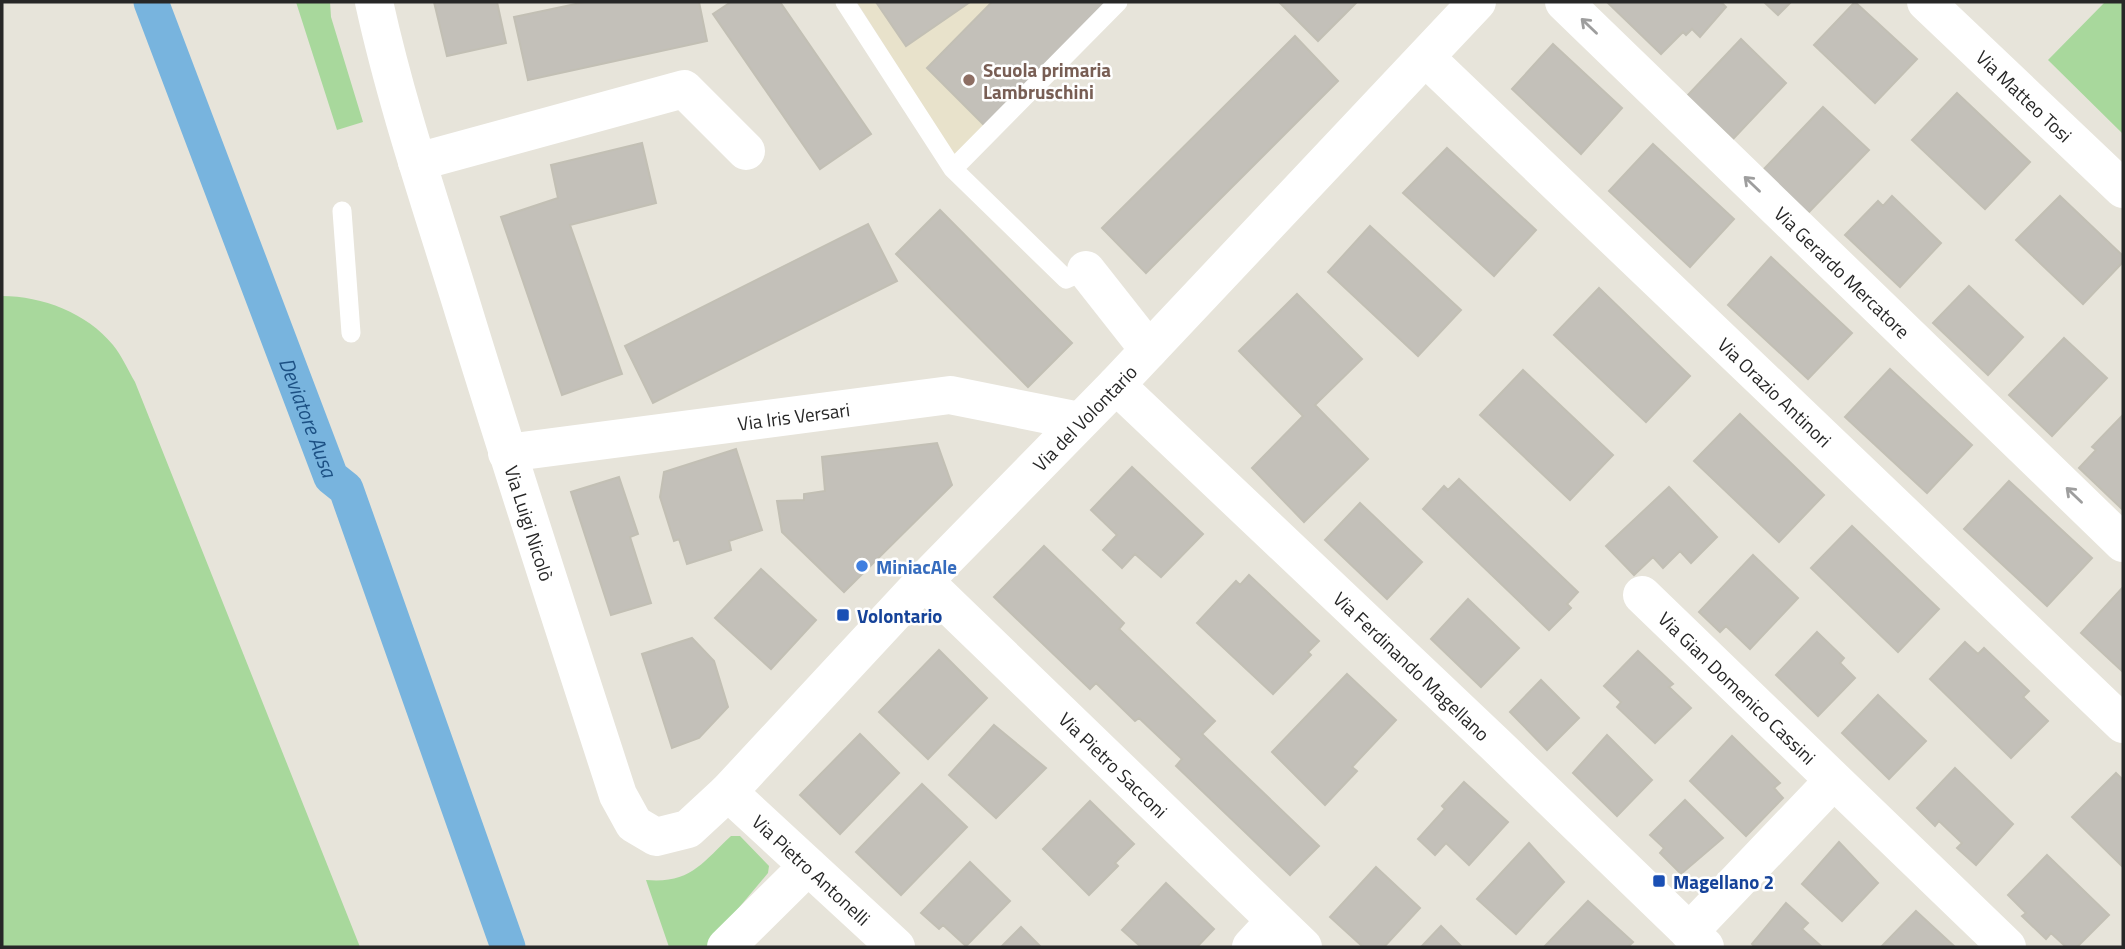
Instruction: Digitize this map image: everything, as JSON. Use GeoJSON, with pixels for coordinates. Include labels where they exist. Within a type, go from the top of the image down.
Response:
{"type":"FeatureCollection","features":[{"type":"Feature","properties":{"kind":"street","name":"Via Luigi Nicolò"},"geometry":{"type":"LineString","coordinates":[[374,2],[389,68],[417,162],[507,453],[618,795],[634,824],[656,838],[688,829]]}},
{"type":"Feature","properties":{"kind":"street","name":"Via Gerardo Mercatore"},"geometry":{"type":"LineString","coordinates":[[1564,2],[2123,543]]}},
{"type":"Feature","properties":{"kind":"street","name":"Via Matteo Tosi"},"geometry":{"type":"LineString","coordinates":[[1926,2],[2123,189]]}},
{"type":"Feature","properties":{"kind":"street","name":"Via del Volontario"},"geometry":{"type":"LineString","coordinates":[[688,829],[729,792],[924,581],[1116,385],[1426,58],[1463,7]]}},
{"type":"Feature","properties":{"kind":"street","name":"Via Orazio Antinori"},"geometry":{"type":"LineString","coordinates":[[1426,58],[2123,724]]}},
{"type":"Feature","properties":{"kind":"street"},"geometry":{"type":"LineString","coordinates":[[417,162],[684,89],[746,151]]}},
{"type":"Feature","properties":{"kind":"street"},"geometry":{"type":"LineString","coordinates":[[1086,270],[1149,350]]}},
{"type":"Feature","properties":{"kind":"street","name":"Via Ferdinando Magellano"},"geometry":{"type":"LineString","coordinates":[[1116,385],[1697,939]]}},
{"type":"Feature","properties":{"kind":"street","name":"Via Iris Versari"},"geometry":{"type":"LineString","coordinates":[[507,453],[950,395],[1079,421]]}},
{"type":"Feature","properties":{"kind":"street","name":"Via Pietro Sacconi"},"geometry":{"type":"LineString","coordinates":[[924,581],[1263,934],[1303,947]]}},
{"type":"Feature","properties":{"kind":"street","name":"Via Gian Domenico Cassini"},"geometry":{"type":"LineString","coordinates":[[1642,595],[2007,947]]}},
{"type":"Feature","properties":{"kind":"street","name":"Via Gian Domenico Cassini"},"geometry":{"type":"LineString","coordinates":[[1697,939],[1833,781]]}},
{"type":"Feature","properties":{"kind":"street","name":"Via Pietro Antonelli"},"geometry":{"type":"LineString","coordinates":[[729,792],[896,947]]}},
{"type":"Feature","properties":{"kind":"street"},"geometry":{"type":"LineString","coordinates":[[726,947],[808,866]]}},
{"type":"Feature","properties":{"kind":"lane"},"geometry":{"type":"LineString","coordinates":[[845,2],[953,169],[1066,279],[1086,270]]}},
{"type":"Feature","properties":{"kind":"lane"},"geometry":{"type":"LineString","coordinates":[[953,169],[1118,2]]}},
{"type":"Feature","properties":{"kind":"lane"},"geometry":{"type":"LineString","coordinates":[[342,211],[351,333]]}},
{"type":"Feature","properties":{"kind":"shaded area","name":"Scuola primaria Lambruschini"},"geometry":{"type":"Polygon","coordinates":[[[857,2],[1109,2],[956,158],[857,2]]]}},
{"type":"Feature","properties":{"kind":"green space"},"geometry":{"type":"Polygon","coordinates":[[[296,2],[330,2],[331,17],[363,122],[337,130],[296,2]]]}},
{"type":"Feature","properties":{"kind":"green space"},"geometry":{"type":"Polygon","coordinates":[[[2105,2],[2123,2],[2123,134],[2048,60],[2105,2]]]}},
{"type":"Feature","properties":{"kind":"green space"},"geometry":{"type":"Polygon","coordinates":[[[2,296],[33,299],[77,315],[102,334],[125,363],[135,382],[360,947],[2,947],[2,296]]]}},
{"type":"Feature","properties":{"kind":"green space"},"geometry":{"type":"Polygon","coordinates":[[[731,836],[740,836],[769,866],[768,873],[706,947],[669,947],[646,880],[674,879],[685,875],[703,863],[731,836]]]}},
{"type":"Feature","properties":{"kind":"building"},"geometry":{"type":"Polygon","coordinates":[[[434,2],[497,2],[506,43],[447,56],[434,2]]]}},
{"type":"Feature","properties":{"kind":"building"},"geometry":{"type":"Polygon","coordinates":[[[585,2],[699,2],[707,41],[528,80],[514,17],[585,2]]]}},
{"type":"Feature","properties":{"kind":"building"},"geometry":{"type":"Polygon","coordinates":[[[731,2],[780,2],[871,134],[820,169],[713,14],[731,2]]]}},
{"type":"Feature","properties":{"kind":"building"},"geometry":{"type":"Polygon","coordinates":[[[876,2],[970,2],[906,46],[876,2]]]}},
{"type":"Feature","properties":{"kind":"building"},"geometry":{"type":"Polygon","coordinates":[[[992,2],[1107,2],[985,126],[927,68],[992,2]]]}},
{"type":"Feature","properties":{"kind":"building"},"geometry":{"type":"Polygon","coordinates":[[[1279,2],[1357,2],[1318,41],[1279,2]]]}},
{"type":"Feature","properties":{"kind":"building"},"geometry":{"type":"Polygon","coordinates":[[[1607,2],[1721,2],[1726,7],[1700,37],[1692,29],[1686,35],[1683,32],[1661,54],[1607,2]]]}},
{"type":"Feature","properties":{"kind":"building"},"geometry":{"type":"Polygon","coordinates":[[[1764,2],[1791,2],[1778,15],[1764,2]]]}},
{"type":"Feature","properties":{"kind":"building"},"geometry":{"type":"Polygon","coordinates":[[[1855,2],[1917,59],[1875,103],[1814,45],[1855,2]]]}},
{"type":"Feature","properties":{"kind":"building"},"geometry":{"type":"Polygon","coordinates":[[[1295,36],[1338,81],[1146,273],[1102,228],[1295,36]]]}},
{"type":"Feature","properties":{"kind":"building"},"geometry":{"type":"Polygon","coordinates":[[[1741,39],[1786,83],[1733,139],[1687,96],[1741,39]]]}},
{"type":"Feature","properties":{"kind":"building"},"geometry":{"type":"Polygon","coordinates":[[[1553,44],[1622,108],[1581,154],[1512,89],[1553,44]]]}},
{"type":"Feature","properties":{"kind":"building"},"geometry":{"type":"Polygon","coordinates":[[[1957,93],[2030,162],[1985,209],[1912,140],[1957,93]]]}},
{"type":"Feature","properties":{"kind":"building"},"geometry":{"type":"Polygon","coordinates":[[[1823,107],[1869,150],[1808,213],[1763,170],[1823,107]]]}},
{"type":"Feature","properties":{"kind":"building"},"geometry":{"type":"Polygon","coordinates":[[[642,143],[656,203],[570,225],[622,374],[562,395],[501,217],[558,198],[551,165],[642,143]]]}},
{"type":"Feature","properties":{"kind":"building"},"geometry":{"type":"Polygon","coordinates":[[[1653,144],[1734,219],[1690,267],[1609,191],[1653,144]]]}},
{"type":"Feature","properties":{"kind":"building"},"geometry":{"type":"Polygon","coordinates":[[[1447,148],[1536,230],[1494,276],[1403,193],[1447,148]]]}},
{"type":"Feature","properties":{"kind":"building"},"geometry":{"type":"Polygon","coordinates":[[[1892,196],[1941,243],[1900,287],[1845,235],[1878,201],[1883,206],[1892,196]]]}},
{"type":"Feature","properties":{"kind":"building"},"geometry":{"type":"Polygon","coordinates":[[[2060,196],[2123,256],[2123,262],[2083,304],[2016,240],[2060,196]]]}},
{"type":"Feature","properties":{"kind":"building"},"geometry":{"type":"Polygon","coordinates":[[[940,210],[1072,343],[1028,387],[896,254],[940,210]]]}},
{"type":"Feature","properties":{"kind":"building"},"geometry":{"type":"Polygon","coordinates":[[[868,224],[897,281],[653,403],[625,346],[868,224]]]}},
{"type":"Feature","properties":{"kind":"building"},"geometry":{"type":"Polygon","coordinates":[[[1370,226],[1461,310],[1418,356],[1328,272],[1370,226]]]}},
{"type":"Feature","properties":{"kind":"building"},"geometry":{"type":"Polygon","coordinates":[[[1771,257],[1852,333],[1808,379],[1728,305],[1771,257]]]}},
{"type":"Feature","properties":{"kind":"building"},"geometry":{"type":"Polygon","coordinates":[[[1969,286],[2023,337],[1988,375],[1933,323],[1969,286]]]}},
{"type":"Feature","properties":{"kind":"building"},"geometry":{"type":"Polygon","coordinates":[[[1599,288],[1690,376],[1646,422],[1554,335],[1599,288]]]}},
{"type":"Feature","properties":{"kind":"building"},"geometry":{"type":"Polygon","coordinates":[[[1297,294],[1362,359],[1315,405],[1368,459],[1304,522],[1252,468],[1303,416],[1239,351],[1297,294]]]}},
{"type":"Feature","properties":{"kind":"building"},"geometry":{"type":"Polygon","coordinates":[[[2064,338],[2107,378],[2052,436],[2009,395],[2064,338]]]}},
{"type":"Feature","properties":{"kind":"building"},"geometry":{"type":"Polygon","coordinates":[[[1890,369],[1972,445],[1927,493],[1845,417],[1890,369]]]}},
{"type":"Feature","properties":{"kind":"building"},"geometry":{"type":"Polygon","coordinates":[[[1523,370],[1613,455],[1570,500],[1480,415],[1523,370]]]}},
{"type":"Feature","properties":{"kind":"building"},"geometry":{"type":"Polygon","coordinates":[[[1740,414],[1824,495],[1779,542],[1694,461],[1740,414]]]}},
{"type":"Feature","properties":{"kind":"building"},"geometry":{"type":"Polygon","coordinates":[[[2122,416],[2123,510],[2079,468],[2096,450],[2092,447],[2122,416]]]}},
{"type":"Feature","properties":{"kind":"building"},"geometry":{"type":"Polygon","coordinates":[[[937,443],[952,485],[844,592],[782,532],[777,501],[804,500],[804,494],[825,491],[822,457],[937,443]]]}},
{"type":"Feature","properties":{"kind":"building"},"geometry":{"type":"Polygon","coordinates":[[[736,449],[762,530],[729,541],[731,550],[687,564],[679,539],[674,541],[660,497],[664,472],[736,449]]]}},
{"type":"Feature","properties":{"kind":"building"},"geometry":{"type":"Polygon","coordinates":[[[1132,467],[1203,534],[1161,577],[1135,554],[1122,568],[1103,550],[1117,535],[1091,510],[1132,467]]]}},
{"type":"Feature","properties":{"kind":"building"},"geometry":{"type":"Polygon","coordinates":[[[619,477],[638,534],[630,537],[651,603],[611,615],[571,492],[619,477]]]}},
{"type":"Feature","properties":{"kind":"building"},"geometry":{"type":"Polygon","coordinates":[[[1459,479],[1578,592],[1567,604],[1571,608],[1549,630],[1423,509],[1444,486],[1448,490],[1459,479]]]}},
{"type":"Feature","properties":{"kind":"building"},"geometry":{"type":"Polygon","coordinates":[[[2009,481],[2092,558],[2047,606],[1964,529],[2009,481]]]}},
{"type":"Feature","properties":{"kind":"building"},"geometry":{"type":"Polygon","coordinates":[[[1669,487],[1717,537],[1691,563],[1680,551],[1663,568],[1653,557],[1634,575],[1606,546],[1669,487]]]}},
{"type":"Feature","properties":{"kind":"building"},"geometry":{"type":"Polygon","coordinates":[[[1360,503],[1422,562],[1387,599],[1325,540],[1360,503]]]}},
{"type":"Feature","properties":{"kind":"building"},"geometry":{"type":"Polygon","coordinates":[[[1852,526],[1939,609],[1898,652],[1811,568],[1852,526]]]}},
{"type":"Feature","properties":{"kind":"building"},"geometry":{"type":"Polygon","coordinates":[[[1044,546],[1124,623],[1119,629],[1215,721],[1202,734],[1319,846],[1290,875],[1176,766],[1182,759],[1139,718],[1135,721],[1096,683],[1090,689],[994,597],[1044,546]]]}},
{"type":"Feature","properties":{"kind":"building"},"geometry":{"type":"Polygon","coordinates":[[[1753,555],[1798,598],[1750,649],[1726,626],[1720,632],[1699,612],[1753,555]]]}},
{"type":"Feature","properties":{"kind":"building"},"geometry":{"type":"Polygon","coordinates":[[[761,569],[816,620],[771,669],[715,618],[761,569]]]}},
{"type":"Feature","properties":{"kind":"building"},"geometry":{"type":"Polygon","coordinates":[[[1249,575],[1319,641],[1308,652],[1311,655],[1273,694],[1197,623],[1236,581],[1240,585],[1249,575]]]}},
{"type":"Feature","properties":{"kind":"building"},"geometry":{"type":"Polygon","coordinates":[[[2123,587],[2123,672],[2081,633],[2123,587]]]}},
{"type":"Feature","properties":{"kind":"building"},"geometry":{"type":"Polygon","coordinates":[[[1468,599],[1519,648],[1481,687],[1431,639],[1468,599]]]}},
{"type":"Feature","properties":{"kind":"building"},"geometry":{"type":"Polygon","coordinates":[[[1817,632],[1844,658],[1840,663],[1855,678],[1818,716],[1776,675],[1817,632]]]}},
{"type":"Feature","properties":{"kind":"building"},"geometry":{"type":"Polygon","coordinates":[[[692,638],[714,661],[728,707],[699,738],[672,748],[642,654],[692,638]]]}},
{"type":"Feature","properties":{"kind":"building"},"geometry":{"type":"Polygon","coordinates":[[[1965,642],[1978,654],[1984,648],[2029,691],[2023,697],[2048,721],[2011,758],[1930,679],[1965,642]]]}},
{"type":"Feature","properties":{"kind":"building"},"geometry":{"type":"Polygon","coordinates":[[[939,650],[987,698],[928,759],[879,712],[939,650]]]}},
{"type":"Feature","properties":{"kind":"building"},"geometry":{"type":"Polygon","coordinates":[[[1638,651],[1673,684],[1669,687],[1691,708],[1655,743],[1617,707],[1621,702],[1604,686],[1638,651]]]}},
{"type":"Feature","properties":{"kind":"building"},"geometry":{"type":"Polygon","coordinates":[[[1347,674],[1396,720],[1352,767],[1357,771],[1325,805],[1272,752],[1347,674]]]}},
{"type":"Feature","properties":{"kind":"building"},"geometry":{"type":"Polygon","coordinates":[[[1541,680],[1579,718],[1547,750],[1510,712],[1541,680]]]}},
{"type":"Feature","properties":{"kind":"building"},"geometry":{"type":"Polygon","coordinates":[[[1878,695],[1926,741],[1889,779],[1842,733],[1878,695]]]}},
{"type":"Feature","properties":{"kind":"building"},"geometry":{"type":"Polygon","coordinates":[[[994,725],[1046,768],[996,818],[949,775],[994,725]]]}},
{"type":"Feature","properties":{"kind":"building"},"geometry":{"type":"Polygon","coordinates":[[[860,734],[899,773],[840,834],[800,795],[860,734]]]}},
{"type":"Feature","properties":{"kind":"building"},"geometry":{"type":"Polygon","coordinates":[[[1607,735],[1652,780],[1617,816],[1573,773],[1607,735]]]}},
{"type":"Feature","properties":{"kind":"building"},"geometry":{"type":"Polygon","coordinates":[[[1732,736],[1780,783],[1774,788],[1783,798],[1746,836],[1690,781],[1732,736]]]}},
{"type":"Feature","properties":{"kind":"building"},"geometry":{"type":"Polygon","coordinates":[[[1955,768],[2013,824],[1976,865],[1957,848],[1962,843],[1939,821],[1935,826],[1917,808],[1955,768]]]}},
{"type":"Feature","properties":{"kind":"building"},"geometry":{"type":"Polygon","coordinates":[[[2116,773],[2123,780],[2123,867],[2072,817],[2116,773]]]}},
{"type":"Feature","properties":{"kind":"building"},"geometry":{"type":"Polygon","coordinates":[[[1464,782],[1508,822],[1469,865],[1446,843],[1435,855],[1418,839],[1445,809],[1442,806],[1464,782]]]}},
{"type":"Feature","properties":{"kind":"building"},"geometry":{"type":"Polygon","coordinates":[[[922,784],[967,827],[901,895],[856,852],[922,784]]]}},
{"type":"Feature","properties":{"kind":"building"},"geometry":{"type":"Polygon","coordinates":[[[1685,800],[1723,838],[1681,874],[1660,853],[1664,848],[1650,835],[1685,800]]]}},
{"type":"Feature","properties":{"kind":"building"},"geometry":{"type":"Polygon","coordinates":[[[1090,801],[1134,844],[1115,863],[1118,866],[1089,895],[1043,849],[1090,801]]]}},
{"type":"Feature","properties":{"kind":"building"},"geometry":{"type":"Polygon","coordinates":[[[1839,842],[1878,883],[1842,921],[1802,884],[1839,842]]]}},
{"type":"Feature","properties":{"kind":"building"},"geometry":{"type":"Polygon","coordinates":[[[1529,843],[1564,882],[1516,934],[1477,899],[1529,843]]]}},
{"type":"Feature","properties":{"kind":"building"},"geometry":{"type":"Polygon","coordinates":[[[2047,855],[2109,915],[2077,947],[2066,947],[2051,933],[2046,939],[2022,916],[2026,913],[2008,895],[2047,855]]]}},
{"type":"Feature","properties":{"kind":"building"},"geometry":{"type":"Polygon","coordinates":[[[970,862],[1010,901],[966,946],[943,925],[939,929],[921,913],[970,862]]]}},
{"type":"Feature","properties":{"kind":"building"},"geometry":{"type":"Polygon","coordinates":[[[1376,867],[1420,908],[1384,947],[1363,947],[1330,917],[1376,867]]]}},
{"type":"Feature","properties":{"kind":"building"},"geometry":{"type":"Polygon","coordinates":[[[1166,883],[1214,929],[1197,947],[1141,947],[1122,930],[1166,883]]]}},
{"type":"Feature","properties":{"kind":"building"},"geometry":{"type":"Polygon","coordinates":[[[1588,901],[1633,942],[1628,947],[1544,947],[1588,901]]]}},
{"type":"Feature","properties":{"kind":"building"},"geometry":{"type":"Polygon","coordinates":[[[1786,903],[1808,923],[1802,929],[1822,947],[1755,947],[1752,944],[1786,903]]]}},
{"type":"Feature","properties":{"kind":"building"},"geometry":{"type":"Polygon","coordinates":[[[1916,911],[1955,947],[1881,947],[1916,911]]]}},
{"type":"Feature","properties":{"kind":"building"},"geometry":{"type":"Polygon","coordinates":[[[1441,926],[1462,947],[1421,947],[1441,926]]]}},
{"type":"Feature","properties":{"kind":"building"},"geometry":{"type":"Polygon","coordinates":[[[1021,927],[1041,947],[1001,947],[1021,927]]]}},
{"type":"Feature","properties":{"kind":"waterway","name":"Deviatore Ausa"},"geometry":{"type":"LineString","coordinates":[[151,2],[331,477],[346,489],[508,947]]}},
{"type":"Feature","properties":{"kind":"place","name":"Scuola primaria Lambruschini"},"geometry":{"type":"Point","coordinates":[969,80]}},
{"type":"Feature","properties":{"kind":"place","name":"MiniacAle"},"geometry":{"type":"Point","coordinates":[862,566]}},
{"type":"Feature","properties":{"kind":"place","name":"Volontario"},"geometry":{"type":"Point","coordinates":[843,615]}},
{"type":"Feature","properties":{"kind":"place","name":"Magellano 2"},"geometry":{"type":"Point","coordinates":[1659,881]}}]}
